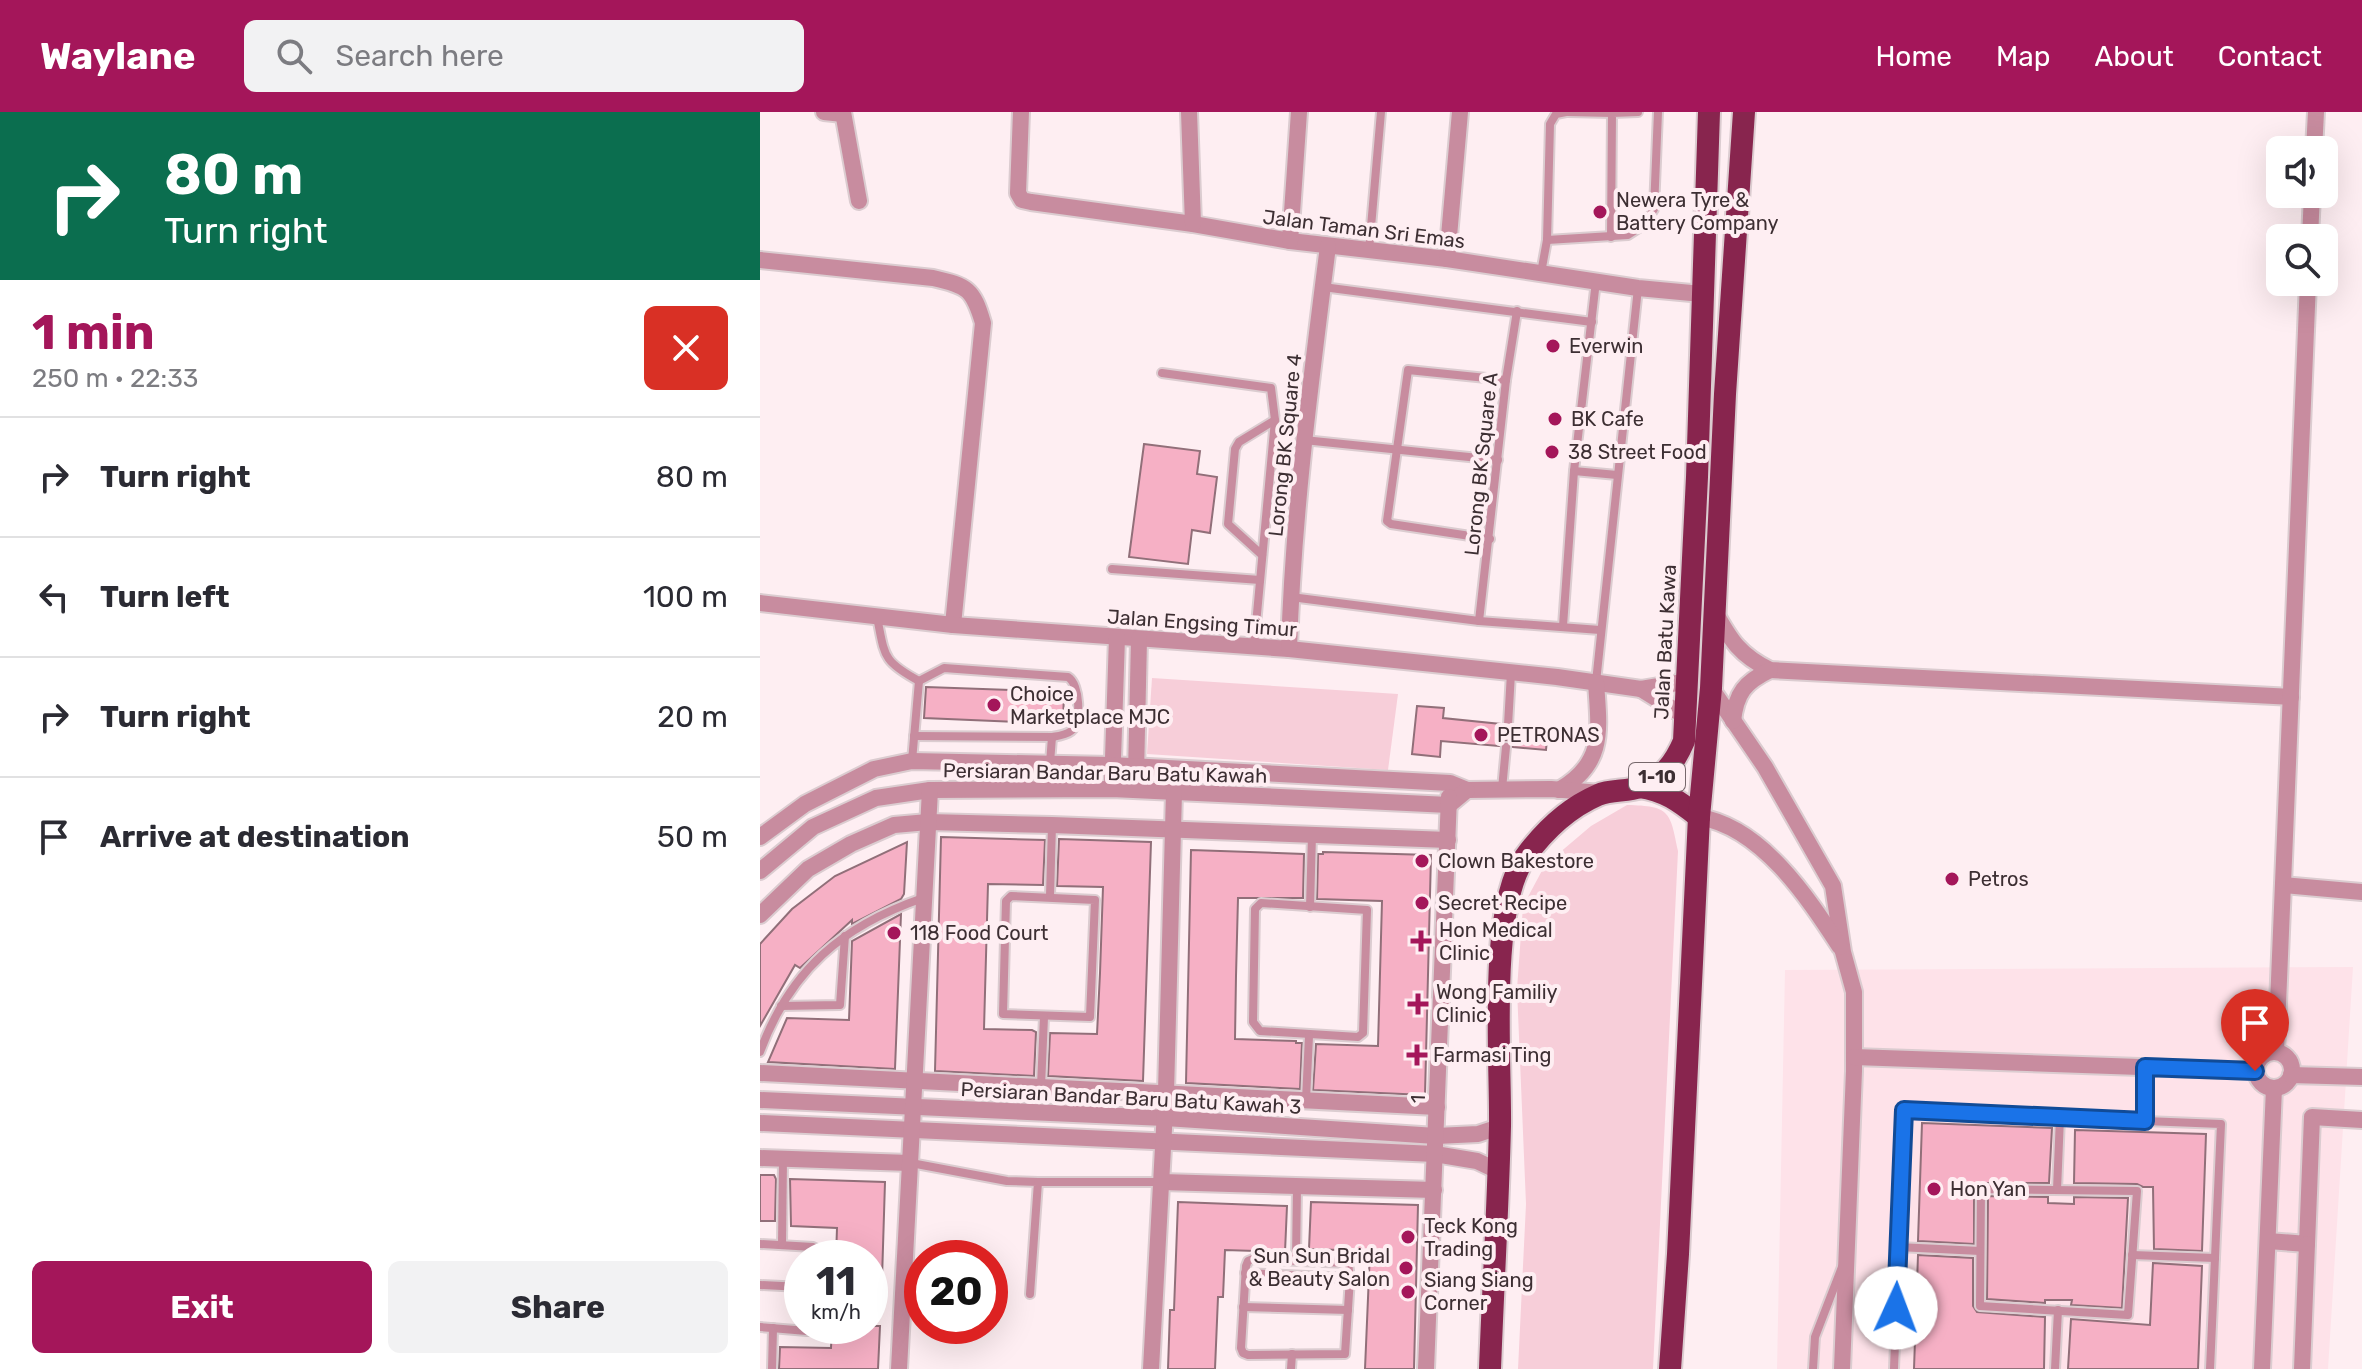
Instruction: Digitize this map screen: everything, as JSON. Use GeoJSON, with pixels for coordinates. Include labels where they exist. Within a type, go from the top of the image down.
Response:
{"type":"FeatureCollection","features":[{"type":"Feature","properties":{"kind":"highway","name":"Jalan Batu Kawa"},"geometry":{"type":"LineString","coordinates":[[1490,1369],[1498,1171],[1501,936],[1508,900],[1523,860],[1543,835],[1576,806],[1601,793],[1640,787],[1665,773],[1676,760],[1684,741],[1689,681],[1709,112]]}},
{"type":"Feature","properties":{"kind":"highway","name":"1-10"},"geometry":{"type":"LineString","coordinates":[[1670,1369],[1699,817],[1711,688],[1725,394],[1744,112]]}},
{"type":"Feature","properties":{"kind":"highway"},"geometry":{"type":"LineString","coordinates":[[1640,787],[1656,789],[1673,797],[1699,817]]}},
{"type":"Feature","properties":{"kind":"street"},"geometry":{"type":"LineString","coordinates":[[824,112],[843,113],[859,201]]}},
{"type":"Feature","properties":{"kind":"street","name":"Jalan Taman Sri Emas"},"geometry":{"type":"LineString","coordinates":[[1021,112],[1018,193],[1022,200],[1290,241],[1702,294]]}},
{"type":"Feature","properties":{"kind":"street"},"geometry":{"type":"LineString","coordinates":[[1189,112],[1193,224]]}},
{"type":"Feature","properties":{"kind":"street"},"geometry":{"type":"LineString","coordinates":[[1290,241],[1299,112]]}},
{"type":"Feature","properties":{"kind":"street"},"geometry":{"type":"LineString","coordinates":[[1447,259],[1460,112]]}},
{"type":"Feature","properties":{"kind":"street"},"geometry":{"type":"LineString","coordinates":[[2315,136],[2316,112]]}},
{"type":"Feature","properties":{"kind":"street","name":"Lorong BK Square 4"},"geometry":{"type":"LineString","coordinates":[[1289,649],[1290,597],[1304,440],[1328,246]]}},
{"type":"Feature","properties":{"kind":"street"},"geometry":{"type":"LineString","coordinates":[[760,260],[933,278],[956,283],[975,297],[983,323],[953,625]]}},
{"type":"Feature","properties":{"kind":"street"},"geometry":{"type":"LineString","coordinates":[[2276,1052],[2307,296]]}},
{"type":"Feature","properties":{"kind":"street","name":"Jalan Engsing Timur"},"geometry":{"type":"LineString","coordinates":[[760,603],[953,625],[1289,649],[1641,689],[1689,681]]}},
{"type":"Feature","properties":{"kind":"street"},"geometry":{"type":"LineString","coordinates":[[1715,611],[1732,642],[1750,660],[1770,670],[2291,697]]}},
{"type":"Feature","properties":{"kind":"street"},"geometry":{"type":"LineString","coordinates":[[1112,789],[1117,637]]}},
{"type":"Feature","properties":{"kind":"street"},"geometry":{"type":"LineString","coordinates":[[1135,790],[1139,639]]}},
{"type":"Feature","properties":{"kind":"street"},"geometry":{"type":"LineString","coordinates":[[1733,721],[1739,695],[1751,679],[1770,670]]}},
{"type":"Feature","properties":{"kind":"street"},"geometry":{"type":"LineString","coordinates":[[1559,790],[1584,771],[1593,756],[1598,738],[1596,682]]}},
{"type":"Feature","properties":{"kind":"street"},"geometry":{"type":"LineString","coordinates":[[1711,688],[1765,767],[1833,886],[1843,952],[1854,992],[1842,1369]]}},
{"type":"Feature","properties":{"kind":"street","name":"Jalan Engsing Timur"},"geometry":{"type":"LineString","coordinates":[[1641,689],[1686,717]]}},
{"type":"Feature","properties":{"kind":"street","name":"Persiaran Bandar Baru Batu Kawah"},"geometry":{"type":"LineString","coordinates":[[760,837],[805,804],[874,769],[912,761],[1136,766],[1450,783],[1467,790],[1601,793]]}},
{"type":"Feature","properties":{"kind":"street","name":"1"},"geometry":{"type":"LineString","coordinates":[[1426,1369],[1450,783]]}},
{"type":"Feature","properties":{"kind":"street","name":"Persiaran Bandar Baru Batu Kawah"},"geometry":{"type":"LineString","coordinates":[[760,871],[813,827],[876,798],[930,790],[1112,789],[1449,805]]}},
{"type":"Feature","properties":{"kind":"street"},"geometry":{"type":"LineString","coordinates":[[899,1369],[930,790]]}},
{"type":"Feature","properties":{"kind":"street"},"geometry":{"type":"LineString","coordinates":[[1449,805],[1467,790]]}},
{"type":"Feature","properties":{"kind":"street"},"geometry":{"type":"LineString","coordinates":[[1151,1369],[1165,1118],[1174,792]]}},
{"type":"Feature","properties":{"kind":"street"},"geometry":{"type":"LineString","coordinates":[[1699,817],[1736,831],[1777,861],[1811,902],[1843,952]]}},
{"type":"Feature","properties":{"kind":"street"},"geometry":{"type":"LineString","coordinates":[[760,915],[808,869],[851,844],[894,825],[928,822],[1052,825],[1448,840]]}},
{"type":"Feature","properties":{"kind":"street"},"geometry":{"type":"LineString","coordinates":[[2283,885],[2362,892]]}},
{"type":"Feature","properties":{"kind":"street"},"geometry":{"type":"LineString","coordinates":[[2276,1052],[2287,1058],[2291,1075],[2285,1084],[2274,1088],[2263,1085],[2255,1071],[2264,1055],[2276,1052]]}},
{"type":"Feature","properties":{"kind":"street"},"geometry":{"type":"LineString","coordinates":[[1854,1057],[2255,1071]]}},
{"type":"Feature","properties":{"kind":"street"},"geometry":{"type":"LineString","coordinates":[[760,1073],[1437,1107]]}},
{"type":"Feature","properties":{"kind":"street"},"geometry":{"type":"LineString","coordinates":[[2291,1075],[2362,1077]]}},
{"type":"Feature","properties":{"kind":"street"},"geometry":{"type":"LineString","coordinates":[[2262,1369],[2274,1088]]}},
{"type":"Feature","properties":{"kind":"street","name":"Persiaran Bandar Baru Batu Kawah 3"},"geometry":{"type":"LineString","coordinates":[[760,1100],[1165,1118],[1436,1136],[1478,1134],[1499,1127]]}},
{"type":"Feature","properties":{"kind":"street"},"geometry":{"type":"LineString","coordinates":[[2302,1369],[2312,1117],[2362,1120]]}},
{"type":"Feature","properties":{"kind":"street","name":"Persiaran Bandar Baru Batu Kawah 3"},"geometry":{"type":"LineString","coordinates":[[760,1123],[1435,1154],[1477,1161],[1498,1171]]}},
{"type":"Feature","properties":{"kind":"street"},"geometry":{"type":"LineString","coordinates":[[760,1158],[910,1163]]}},
{"type":"Feature","properties":{"kind":"street"},"geometry":{"type":"LineString","coordinates":[[1162,1182],[1434,1190]]}},
{"type":"Feature","properties":{"kind":"street"},"geometry":{"type":"LineString","coordinates":[[2268,1241],[2307,1244]]}},
{"type":"Feature","properties":{"kind":"lane"},"geometry":{"type":"LineString","coordinates":[[1369,250],[1381,112]]}},
{"type":"Feature","properties":{"kind":"lane"},"geometry":{"type":"LineString","coordinates":[[1541,273],[1547,240],[1550,124],[1556,114],[1638,112]]}},
{"type":"Feature","properties":{"kind":"lane"},"geometry":{"type":"LineString","coordinates":[[1547,240],[1628,235],[1645,224],[1654,209],[1658,112]]}},
{"type":"Feature","properties":{"kind":"lane"},"geometry":{"type":"LineString","coordinates":[[1611,237],[1612,113]]}},
{"type":"Feature","properties":{"kind":"lane"},"geometry":{"type":"LineString","coordinates":[[1563,626],[1574,471],[1596,281]]}},
{"type":"Feature","properties":{"kind":"lane"},"geometry":{"type":"LineString","coordinates":[[1323,287],[1592,322]]}},
{"type":"Feature","properties":{"kind":"lane"},"geometry":{"type":"LineString","coordinates":[[1596,682],[1638,288]]}},
{"type":"Feature","properties":{"kind":"lane","name":"Lorong BK Square A"},"geometry":{"type":"LineString","coordinates":[[1479,621],[1506,380],[1517,311]]}},
{"type":"Feature","properties":{"kind":"lane"},"geometry":{"type":"LineString","coordinates":[[1490,539],[1388,523],[1395,450],[1408,370],[1506,380]]}},
{"type":"Feature","properties":{"kind":"lane"},"geometry":{"type":"LineString","coordinates":[[1162,373],[1271,388],[1275,420],[1254,646]]}},
{"type":"Feature","properties":{"kind":"lane"},"geometry":{"type":"LineString","coordinates":[[1262,555],[1228,524],[1235,449],[1239,442],[1275,420]]}},
{"type":"Feature","properties":{"kind":"lane"},"geometry":{"type":"LineString","coordinates":[[1304,440],[1498,460]]}},
{"type":"Feature","properties":{"kind":"lane"},"geometry":{"type":"LineString","coordinates":[[1574,471],[1617,475]]}},
{"type":"Feature","properties":{"kind":"lane"},"geometry":{"type":"LineString","coordinates":[[1112,569],[1260,580]]}},
{"type":"Feature","properties":{"kind":"lane"},"geometry":{"type":"LineString","coordinates":[[1290,597],[1479,621],[1600,630]]}},
{"type":"Feature","properties":{"kind":"lane"},"geometry":{"type":"LineString","coordinates":[[877,617],[885,655],[891,665],[919,681]]}},
{"type":"Feature","properties":{"kind":"lane"},"geometry":{"type":"LineString","coordinates":[[914,736],[1052,737],[1071,731],[1077,723],[1077,687],[1075,681],[1068,677],[944,668],[919,681]]}},
{"type":"Feature","properties":{"kind":"lane"},"geometry":{"type":"LineString","coordinates":[[1508,725],[1511,673]]}},
{"type":"Feature","properties":{"kind":"lane"},"geometry":{"type":"LineString","coordinates":[[912,761],[919,681]]}},
{"type":"Feature","properties":{"kind":"lane"},"geometry":{"type":"LineString","coordinates":[[1050,763],[1052,737]]}},
{"type":"Feature","properties":{"kind":"lane"},"geometry":{"type":"LineString","coordinates":[[1502,790],[1506,747]]}},
{"type":"Feature","properties":{"kind":"lane"},"geometry":{"type":"LineString","coordinates":[[1050,896],[1052,825]]}},
{"type":"Feature","properties":{"kind":"lane"},"geometry":{"type":"LineString","coordinates":[[1310,907],[1312,835]]}},
{"type":"Feature","properties":{"kind":"lane"},"geometry":{"type":"LineString","coordinates":[[1011,896],[1092,899],[1096,903],[1092,1014],[1087,1018],[1044,1017],[1003,1014],[1006,901],[1011,896]]}},
{"type":"Feature","properties":{"kind":"lane"},"geometry":{"type":"LineString","coordinates":[[760,1052],[772,1020],[810,966],[845,936],[875,917],[924,898]]}},
{"type":"Feature","properties":{"kind":"lane"},"geometry":{"type":"LineString","coordinates":[[1261,903],[1362,908],[1368,913],[1363,1033],[1358,1037],[1309,1036],[1255,1028],[1253,986],[1257,905],[1261,903]]}},
{"type":"Feature","properties":{"kind":"lane"},"geometry":{"type":"LineString","coordinates":[[781,1006],[840,1005],[845,936]]}},
{"type":"Feature","properties":{"kind":"lane"},"geometry":{"type":"LineString","coordinates":[[1041,1086],[1044,1017]]}},
{"type":"Feature","properties":{"kind":"lane"},"geometry":{"type":"LineString","coordinates":[[1306,1100],[1309,1036]]}},
{"type":"Feature","properties":{"kind":"lane"},"geometry":{"type":"LineString","coordinates":[[2145,1067],[2145,1121]]}},
{"type":"Feature","properties":{"kind":"lane"},"geometry":{"type":"LineString","coordinates":[[1894,1369],[1904,1110],[2221,1124],[2210,1369]]}},
{"type":"Feature","properties":{"kind":"lane"},"geometry":{"type":"LineString","coordinates":[[2057,1190],[2060,1117]]}},
{"type":"Feature","properties":{"kind":"lane"},"geometry":{"type":"LineString","coordinates":[[760,1244],[782,1245],[783,1159]]}},
{"type":"Feature","properties":{"kind":"lane"},"geometry":{"type":"LineString","coordinates":[[910,1163],[1007,1181],[1162,1182]]}},
{"type":"Feature","properties":{"kind":"lane"},"geometry":{"type":"LineString","coordinates":[[1030,1294],[1038,1182]]}},
{"type":"Feature","properties":{"kind":"lane"},"geometry":{"type":"LineString","coordinates":[[1296,1260],[1297,1186]]}},
{"type":"Feature","properties":{"kind":"lane"},"geometry":{"type":"LineString","coordinates":[[1981,1189],[2137,1191],[2128,1315],[1980,1306],[1980,1251],[1981,1189]]}},
{"type":"Feature","properties":{"kind":"lane"},"geometry":{"type":"LineString","coordinates":[[1898,1247],[1980,1251]]}},
{"type":"Feature","properties":{"kind":"lane"},"geometry":{"type":"LineString","coordinates":[[1813,1369],[1815,1337],[1848,1252]]}},
{"type":"Feature","properties":{"kind":"lane"},"geometry":{"type":"LineString","coordinates":[[2132,1255],[2215,1258]]}},
{"type":"Feature","properties":{"kind":"lane"},"geometry":{"type":"LineString","coordinates":[[1253,1259],[1348,1263],[1350,1278],[1345,1354],[1243,1353],[1245,1273],[1248,1261],[1253,1259]]}},
{"type":"Feature","properties":{"kind":"lane"},"geometry":{"type":"LineString","coordinates":[[1245,1273],[1350,1278]]}},
{"type":"Feature","properties":{"kind":"lane"},"geometry":{"type":"LineString","coordinates":[[760,1285],[784,1286]]}},
{"type":"Feature","properties":{"kind":"lane"},"geometry":{"type":"LineString","coordinates":[[1243,1307],[1348,1310]]}},
{"type":"Feature","properties":{"kind":"lane"},"geometry":{"type":"LineString","coordinates":[[2055,1369],[2058,1310]]}},
{"type":"Feature","properties":{"kind":"lane"},"geometry":{"type":"LineString","coordinates":[[760,1327],[784,1329]]}},
{"type":"Feature","properties":{"kind":"lane"},"geometry":{"type":"LineString","coordinates":[[772,1369],[773,1328]]}},
{"type":"Feature","properties":{"kind":"lane"},"geometry":{"type":"LineString","coordinates":[[1291,1369],[1292,1354]]}},
{"type":"Feature","properties":{"kind":"shaded area"},"geometry":{"type":"Polygon","coordinates":[[[1152,678],[1398,694],[1388,770],[1147,754],[1152,678]]]}},
{"type":"Feature","properties":{"kind":"shaded area"},"geometry":{"type":"Polygon","coordinates":[[[1627,805],[1652,807],[1666,813],[1673,827],[1678,851],[1653,1369],[1518,1369],[1526,1204],[1517,989],[1523,906],[1545,865],[1591,826],[1627,805]]]}},
{"type":"Feature","properties":{"kind":"shaded area"},"geometry":{"type":"Polygon","coordinates":[[[2353,967],[2328,1369],[1777,1369],[1785,970],[2353,967]]]}},
{"type":"Feature","properties":{"kind":"building"},"geometry":{"type":"Polygon","coordinates":[[[1144,444],[1200,451],[1197,474],[1217,477],[1210,533],[1192,530],[1188,564],[1129,557],[1144,444]]]}},
{"type":"Feature","properties":{"kind":"building","name":"Choice Marketplace MJC"},"geometry":{"type":"Polygon","coordinates":[[[926,687],[1064,692],[1063,724],[924,718],[926,687]]]}},
{"type":"Feature","properties":{"kind":"building","name":"PETRONAS"},"geometry":{"type":"Polygon","coordinates":[[[1417,706],[1444,708],[1443,718],[1501,724],[1507,732],[1512,731],[1515,725],[1548,729],[1546,750],[1513,747],[1506,740],[1499,746],[1441,741],[1440,757],[1412,754],[1417,706]]]}},
{"type":"Feature","properties":{"kind":"building"},"geometry":{"type":"Polygon","coordinates":[[[941,837],[1045,840],[1043,885],[988,884],[984,1029],[1036,1032],[1034,1076],[935,1071],[941,837]]]}},
{"type":"Feature","properties":{"kind":"building"},"geometry":{"type":"Polygon","coordinates":[[[1059,839],[1151,842],[1143,1081],[1048,1076],[1050,1033],[1097,1034],[1100,973],[1103,887],[1057,886],[1059,839]]]}},
{"type":"Feature","properties":{"kind":"building"},"geometry":{"type":"Polygon","coordinates":[[[907,842],[904,894],[901,899],[852,924],[852,920],[800,968],[795,965],[760,1026],[760,944],[792,909],[835,876],[907,842]]]}},
{"type":"Feature","properties":{"kind":"building"},"geometry":{"type":"Polygon","coordinates":[[[1191,850],[1304,854],[1303,898],[1238,898],[1236,976],[1235,1039],[1302,1043],[1300,1089],[1186,1083],[1191,850]]]}},
{"type":"Feature","properties":{"kind":"building"},"geometry":{"type":"Polygon","coordinates":[[[1318,854],[1431,855],[1425,1095],[1313,1090],[1316,1044],[1378,1046],[1382,901],[1317,899],[1318,854]]]}},
{"type":"Feature","properties":{"kind":"building"},"geometry":{"type":"Polygon","coordinates":[[[901,914],[895,1069],[768,1062],[787,1018],[849,1020],[852,941],[901,914]]]}},
{"type":"Feature","properties":{"kind":"building"},"geometry":{"type":"Polygon","coordinates":[[[1922,1123],[2052,1128],[2049,1183],[1978,1183],[1974,1189],[1974,1244],[1918,1241],[1922,1123]]]}},
{"type":"Feature","properties":{"kind":"building"},"geometry":{"type":"Polygon","coordinates":[[[2075,1130],[2206,1134],[2202,1251],[2154,1249],[2153,1187],[2074,1183],[2075,1130]]]}},
{"type":"Feature","properties":{"kind":"building"},"geometry":{"type":"Polygon","coordinates":[[[760,1175],[774,1175],[776,1179],[775,1221],[760,1221],[760,1175]]]}},
{"type":"Feature","properties":{"kind":"building"},"geometry":{"type":"Polygon","coordinates":[[[790,1179],[885,1182],[883,1240],[837,1240],[837,1228],[791,1226],[790,1179]]]}},
{"type":"Feature","properties":{"kind":"building"},"geometry":{"type":"Polygon","coordinates":[[[1988,1196],[2048,1197],[2048,1203],[2074,1204],[2074,1197],[2128,1198],[2122,1308],[2071,1305],[2072,1300],[2045,1300],[2045,1303],[1987,1299],[1988,1196]]]}},
{"type":"Feature","properties":{"kind":"building"},"geometry":{"type":"Polygon","coordinates":[[[1178,1202],[1287,1206],[1285,1252],[1225,1250],[1223,1297],[1218,1297],[1215,1369],[1168,1369],[1170,1310],[1174,1310],[1178,1202]]]}},
{"type":"Feature","properties":{"kind":"building"},"geometry":{"type":"Polygon","coordinates":[[[1311,1202],[1418,1205],[1414,1369],[1365,1369],[1370,1251],[1309,1249],[1311,1202]]]}},
{"type":"Feature","properties":{"kind":"building"},"geometry":{"type":"Polygon","coordinates":[[[1918,1255],[1973,1258],[1973,1306],[1977,1312],[2045,1317],[2044,1369],[1914,1369],[1918,1255]]]}},
{"type":"Feature","properties":{"kind":"building"},"geometry":{"type":"Polygon","coordinates":[[[2153,1263],[2202,1266],[2198,1369],[2068,1369],[2071,1319],[2150,1325],[2153,1263]]]}},
{"type":"Feature","properties":{"kind":"building"},"geometry":{"type":"Polygon","coordinates":[[[831,1344],[879,1344],[878,1369],[779,1369],[780,1347],[831,1348],[831,1344]]]}},
{"type":"Feature","properties":{"kind":"place","name":"Newera Tyre & Battery Company"},"geometry":{"type":"Point","coordinates":[1600,212]}},
{"type":"Feature","properties":{"kind":"place","name":"Everwin"},"geometry":{"type":"Point","coordinates":[1553,346]}},
{"type":"Feature","properties":{"kind":"place","name":"BK Cafe"},"geometry":{"type":"Point","coordinates":[1555,419]}},
{"type":"Feature","properties":{"kind":"place","name":"38 Street Food"},"geometry":{"type":"Point","coordinates":[1552,452]}},
{"type":"Feature","properties":{"kind":"place","name":"Choice Marketplace MJC"},"geometry":{"type":"Point","coordinates":[994,705]}},
{"type":"Feature","properties":{"kind":"place","name":"PETRONAS"},"geometry":{"type":"Point","coordinates":[1481,735]}},
{"type":"Feature","properties":{"kind":"place","name":"Clown Bakestore"},"geometry":{"type":"Point","coordinates":[1422,861]}},
{"type":"Feature","properties":{"kind":"place","name":"Petros"},"geometry":{"type":"Point","coordinates":[1952,879]}},
{"type":"Feature","properties":{"kind":"place","name":"Secret Recipe"},"geometry":{"type":"Point","coordinates":[1422,903]}},
{"type":"Feature","properties":{"kind":"place","name":"118 Food Court"},"geometry":{"type":"Point","coordinates":[894,933]}},
{"type":"Feature","properties":{"kind":"place","name":"Hon Medical Clinic"},"geometry":{"type":"Point","coordinates":[1421,941]}},
{"type":"Feature","properties":{"kind":"place","name":"Wong Familiy Clinic"},"geometry":{"type":"Point","coordinates":[1418,1004]}},
{"type":"Feature","properties":{"kind":"place","name":"Farmasi Ting"},"geometry":{"type":"Point","coordinates":[1417,1055]}},
{"type":"Feature","properties":{"kind":"place","name":"Hon Yan"},"geometry":{"type":"Point","coordinates":[1934,1189]}},
{"type":"Feature","properties":{"kind":"place","name":"Teck Kong Trading"},"geometry":{"type":"Point","coordinates":[1408,1237]}},
{"type":"Feature","properties":{"kind":"place","name":"Sun Sun Bridal & Beauty Salon"},"geometry":{"type":"Point","coordinates":[1406,1268]}},
{"type":"Feature","properties":{"kind":"place","name":"Siang Siang Corner"},"geometry":{"type":"Point","coordinates":[1408,1292]}},
{"type":"Feature","properties":{"kind":"route"},"geometry":{"type":"LineString","coordinates":[[1896,1308],[1904,1110],[2145,1121],[2145,1067],[2255,1071]]}}]}
